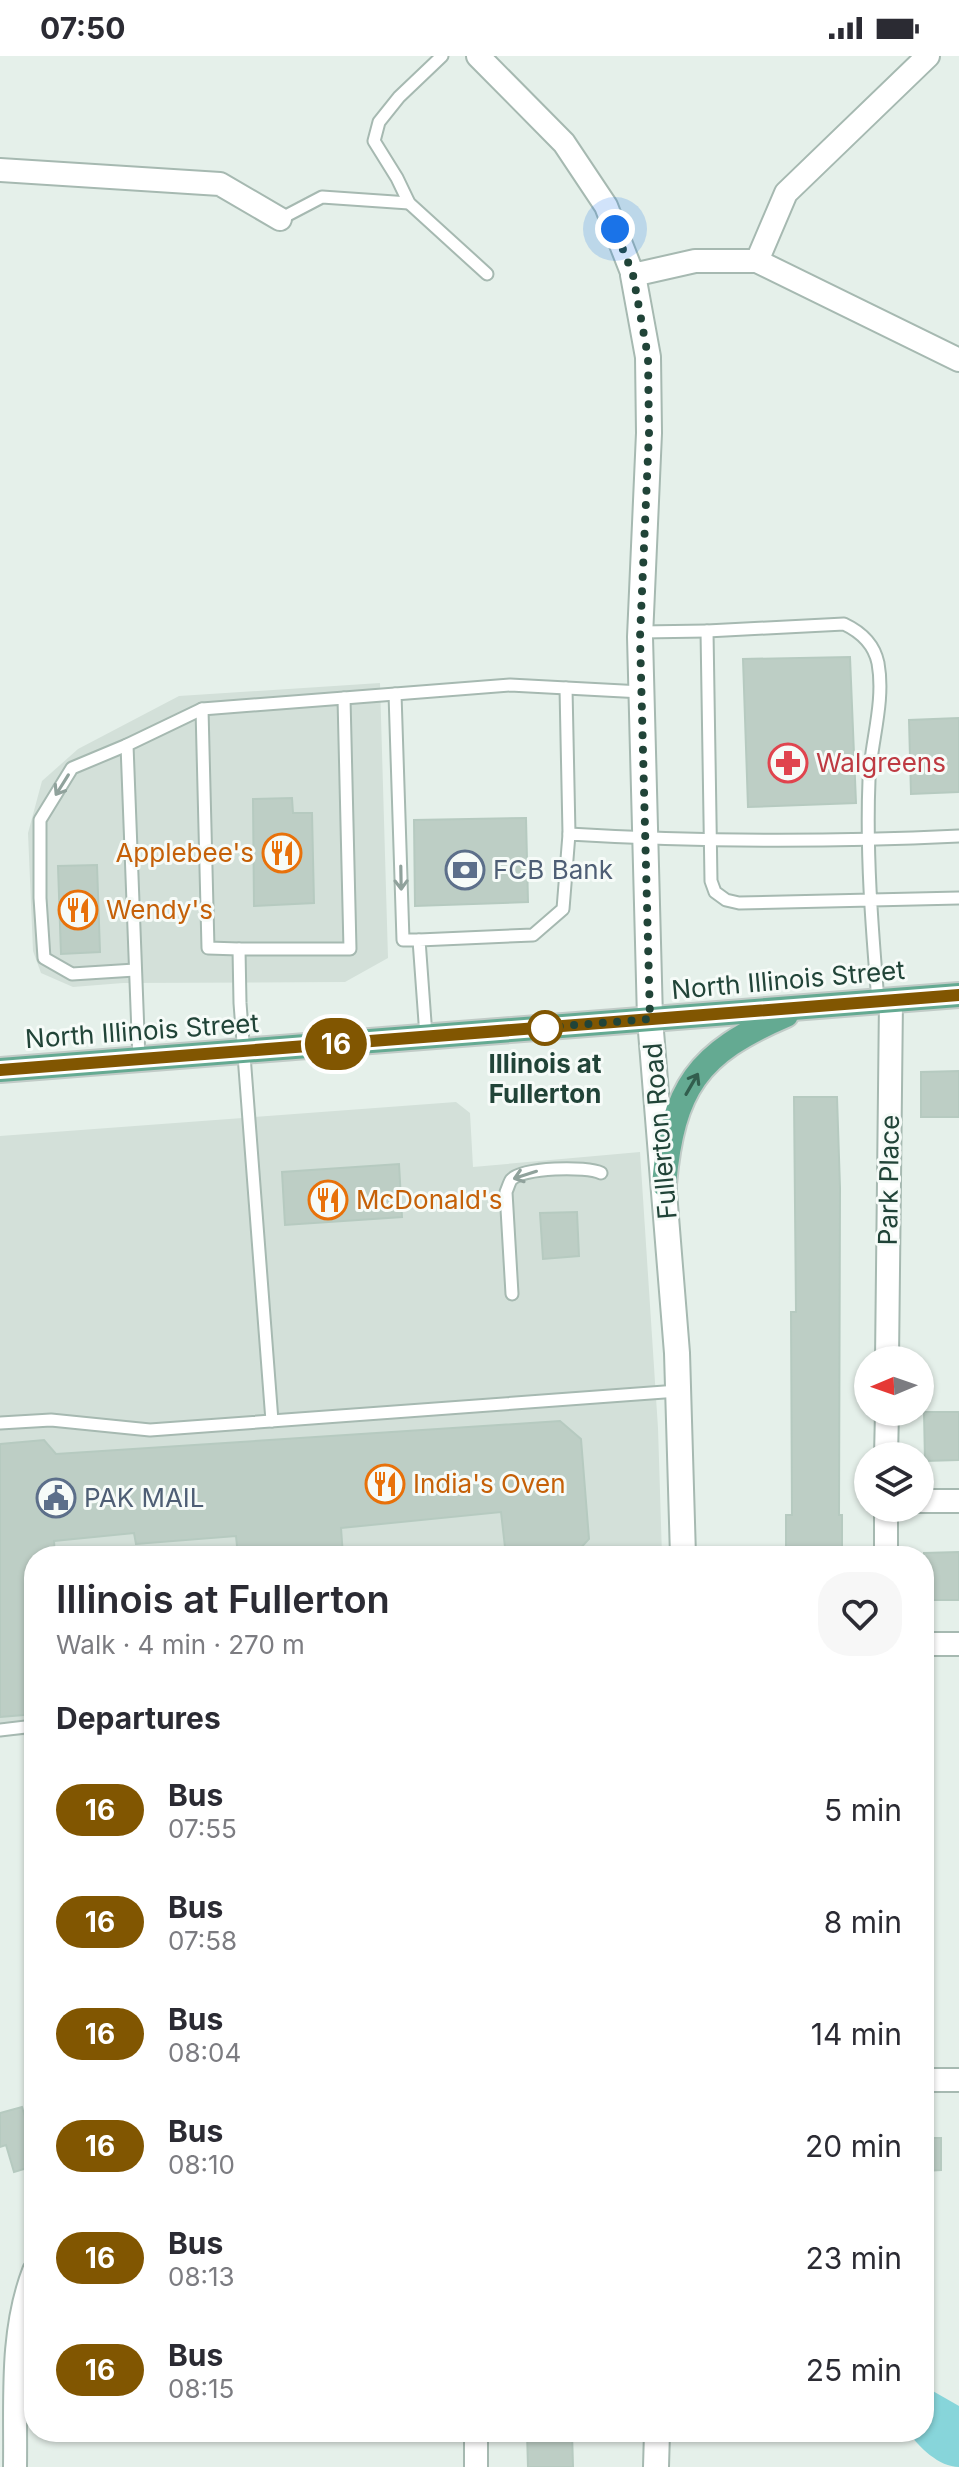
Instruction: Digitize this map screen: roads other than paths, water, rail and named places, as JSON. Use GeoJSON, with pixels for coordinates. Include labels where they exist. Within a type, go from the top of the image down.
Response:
{"type":"FeatureCollection","features":[{"type":"Feature","properties":{"kind":"main road","name":"North Illinois Street"},"geometry":{"type":"LineString","coordinates":[[0,1070],[959,995]]}},
{"type":"Feature","properties":{"kind":"main road"},"geometry":{"type":"LineString","coordinates":[[664,1184],[668,1141],[677,1110],[696,1074],[718,1052],[753,1029],[804,1007]]}},
{"type":"Feature","properties":{"kind":"street"},"geometry":{"type":"LineString","coordinates":[[478,56],[564,143],[606,206],[633,275],[695,261],[757,261],[959,360]]}},
{"type":"Feature","properties":{"kind":"street"},"geometry":{"type":"LineString","coordinates":[[757,261],[786,193],[928,56]]}},
{"type":"Feature","properties":{"kind":"street"},"geometry":{"type":"LineString","coordinates":[[0,170],[220,184],[280,219]]}},
{"type":"Feature","properties":{"kind":"street","name":"Fullerton Road"},"geometry":{"type":"LineString","coordinates":[[633,275],[648,357],[649,433],[641,632],[650,1019],[678,1391],[683,1546]]}},
{"type":"Feature","properties":{"kind":"street","name":"Park Place"},"geometry":{"type":"LineString","coordinates":[[884,1000],[887,1346]]}},
{"type":"Feature","properties":{"kind":"street"},"geometry":{"type":"LineString","coordinates":[[934,1501],[959,1501]]}},
{"type":"Feature","properties":{"kind":"street"},"geometry":{"type":"LineString","coordinates":[[886,1522],[886,1546]]}},
{"type":"Feature","properties":{"kind":"street"},"geometry":{"type":"LineString","coordinates":[[934,1644],[959,1644]]}},
{"type":"Feature","properties":{"kind":"street"},"geometry":{"type":"LineString","coordinates":[[934,2080],[959,2080]]}},
{"type":"Feature","properties":{"kind":"street"},"geometry":{"type":"LineString","coordinates":[[15,2467],[24,2362]]}},
{"type":"Feature","properties":{"kind":"street"},"geometry":{"type":"LineString","coordinates":[[476,2442],[476,2467]]}},
{"type":"Feature","properties":{"kind":"street"},"geometry":{"type":"LineString","coordinates":[[656,2467],[657,2442]]}},
{"type":"Feature","properties":{"kind":"lane"},"geometry":{"type":"LineString","coordinates":[[442,56],[399,97],[379,122],[374,141],[409,203],[487,274]]}},
{"type":"Feature","properties":{"kind":"lane"},"geometry":{"type":"LineString","coordinates":[[280,219],[322,197],[409,203]]}},
{"type":"Feature","properties":{"kind":"lane"},"geometry":{"type":"LineString","coordinates":[[641,632],[844,624],[863,633],[878,660],[880,679],[869,778],[869,900],[884,1000]]}},
{"type":"Feature","properties":{"kind":"lane"},"geometry":{"type":"LineString","coordinates":[[707,631],[709,839],[711,881],[715,892],[726,900],[739,903],[959,898]]}},
{"type":"Feature","properties":{"kind":"lane"},"geometry":{"type":"LineString","coordinates":[[135,970],[72,974],[44,958],[40,820],[72,768],[202,709],[510,685],[642,692]]}},
{"type":"Feature","properties":{"kind":"lane"},"geometry":{"type":"LineString","coordinates":[[395,694],[403,940],[419,940],[533,935],[563,909],[569,834],[566,688]]}},
{"type":"Feature","properties":{"kind":"lane"},"geometry":{"type":"LineString","coordinates":[[202,709],[208,948],[350,949],[344,698]]}},
{"type":"Feature","properties":{"kind":"lane"},"geometry":{"type":"LineString","coordinates":[[127,745],[139,1060]]}},
{"type":"Feature","properties":{"kind":"lane"},"geometry":{"type":"LineString","coordinates":[[569,834],[709,839],[959,836]]}},
{"type":"Feature","properties":{"kind":"lane"},"geometry":{"type":"LineString","coordinates":[[419,940],[426,1037]]}},
{"type":"Feature","properties":{"kind":"lane"},"geometry":{"type":"LineString","coordinates":[[239,949],[272,1421]]}},
{"type":"Feature","properties":{"kind":"lane"},"geometry":{"type":"LineString","coordinates":[[512,1294],[506,1192],[510,1180],[537,1171],[582,1168],[601,1173]]}},
{"type":"Feature","properties":{"kind":"lane"},"geometry":{"type":"LineString","coordinates":[[0,1423],[51,1420],[150,1430],[678,1391]]}},
{"type":"Feature","properties":{"kind":"lane"},"geometry":{"type":"LineString","coordinates":[[0,1730],[24,1727]]}},
{"type":"Feature","properties":{"kind":"water"},"geometry":{"type":"Polygon","coordinates":[[[934,2392],[959,2406],[959,2467],[944,2464],[917,2442],[934,2442],[934,2392]]]}},
{"type":"Feature","properties":{"kind":"place","name":"Walgreens"},"geometry":{"type":"Point","coordinates":[788,763]}},
{"type":"Feature","properties":{"kind":"place","name":"Applebee's"},"geometry":{"type":"Point","coordinates":[282,853]}},
{"type":"Feature","properties":{"kind":"place","name":"FCB Bank"},"geometry":{"type":"Point","coordinates":[465,870]}},
{"type":"Feature","properties":{"kind":"place","name":"Wendy's"},"geometry":{"type":"Point","coordinates":[78,910]}},
{"type":"Feature","properties":{"kind":"place","name":"Illinois at Fullerton"},"geometry":{"type":"Point","coordinates":[545,1028]}},
{"type":"Feature","properties":{"kind":"place","name":"McDonald's"},"geometry":{"type":"Point","coordinates":[328,1200]}},
{"type":"Feature","properties":{"kind":"place","name":"India's Oven"},"geometry":{"type":"Point","coordinates":[385,1484]}},
{"type":"Feature","properties":{"kind":"place","name":"PAK MAIL"},"geometry":{"type":"Point","coordinates":[56,1498]}}]}
